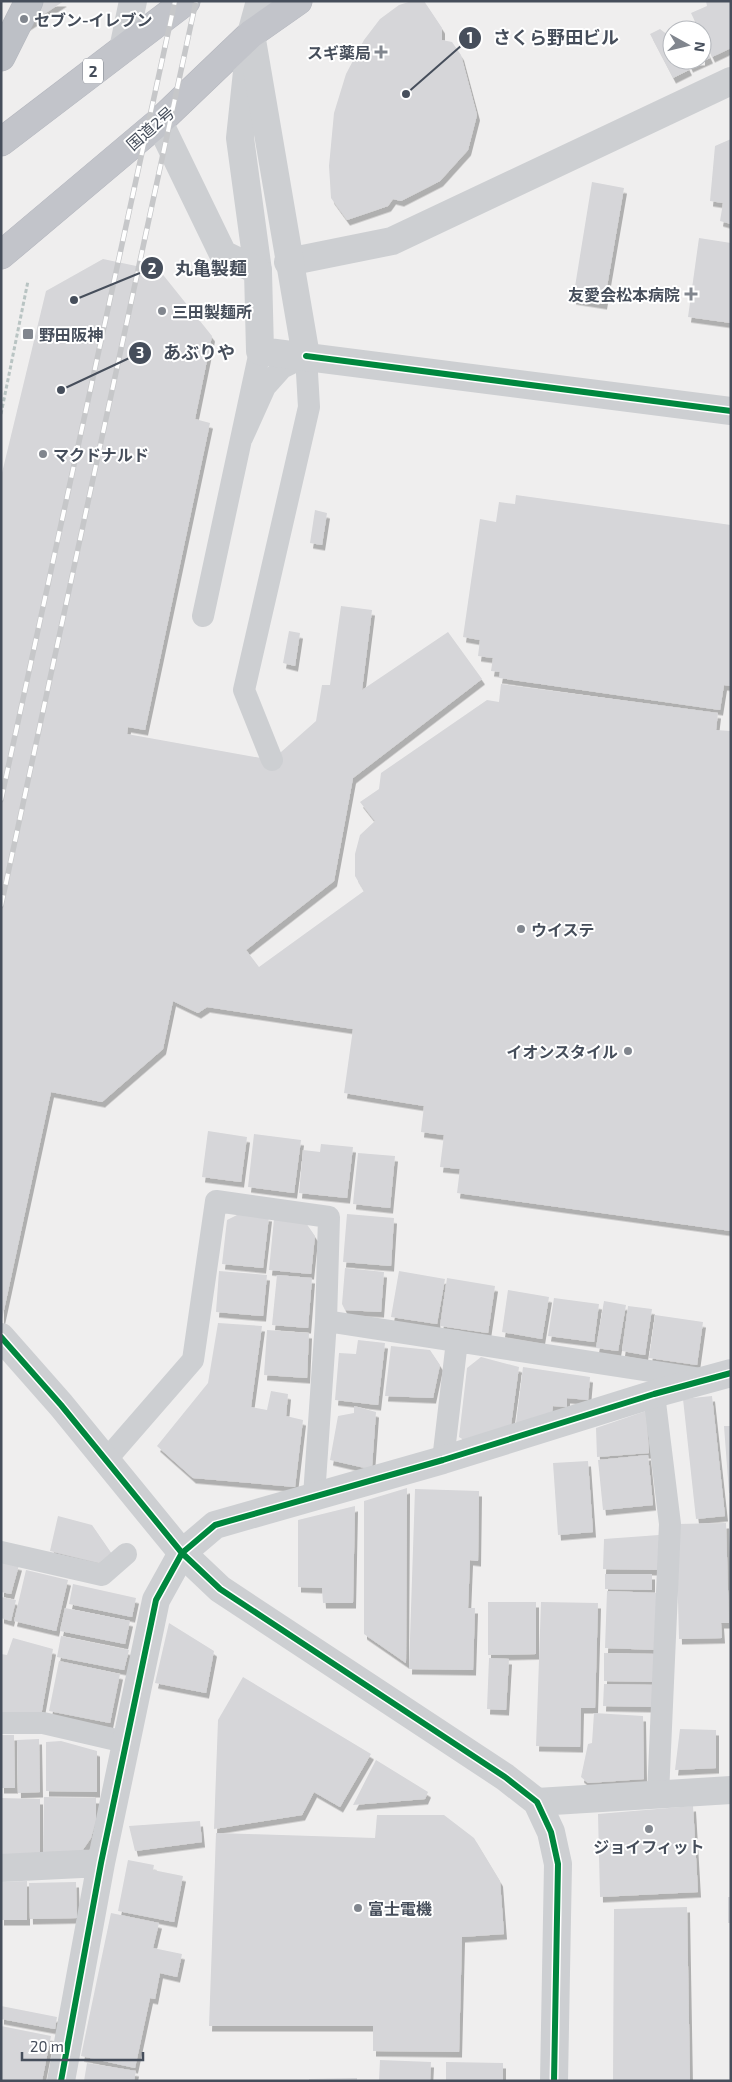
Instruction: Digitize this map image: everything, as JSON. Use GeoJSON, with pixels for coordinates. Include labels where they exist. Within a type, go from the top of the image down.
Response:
{"type":"FeatureCollection","features":[{"type":"Feature","properties":{"kind":"highway"},"geometry":{"type":"LineString","coordinates":[[1,57],[29,1]]}},
{"type":"Feature","properties":{"kind":"highway","name":"2"},"geometry":{"type":"LineString","coordinates":[[1,142],[186,1]]}},
{"type":"Feature","properties":{"kind":"highway","name":"国道2号"},"geometry":{"type":"LineString","coordinates":[[1,255],[159,122],[252,34],[298,1]]}},
{"type":"Feature","properties":{"kind":"street"},"geometry":{"type":"LineString","coordinates":[[123,49],[133,1]]}},
{"type":"Feature","properties":{"kind":"street"},"geometry":{"type":"LineString","coordinates":[[260,1],[252,34],[240,138],[258,271],[260,351],[731,411]]}},
{"type":"Feature","properties":{"kind":"street"},"geometry":{"type":"LineString","coordinates":[[252,34],[268,119],[288,262],[306,356]]}},
{"type":"Feature","properties":{"kind":"street"},"geometry":{"type":"LineString","coordinates":[[288,262],[392,241],[731,81]]}},
{"type":"Feature","properties":{"kind":"street"},"geometry":{"type":"LineString","coordinates":[[159,122],[223,254],[258,271]]}},
{"type":"Feature","properties":{"kind":"street"},"geometry":{"type":"LineString","coordinates":[[1,1337],[182,1553],[220,1589],[505,1777],[537,1802],[551,1832],[558,1864],[554,2081]]}},
{"type":"Feature","properties":{"kind":"street"},"geometry":{"type":"LineString","coordinates":[[60,2081],[125,1742],[156,1600],[182,1553],[215,1526],[443,1460],[718,1376]]}},
{"type":"Feature","properties":{"kind":"street"},"geometry":{"type":"LineString","coordinates":[[537,1802],[731,1790]]}},
{"type":"Feature","properties":{"kind":"street"},"geometry":{"type":"LineString","coordinates":[[1,1868],[101,1863]]}},
{"type":"Feature","properties":{"kind":"lane"},"geometry":{"type":"LineString","coordinates":[[203,616],[260,351]]}},
{"type":"Feature","properties":{"kind":"lane"},"geometry":{"type":"LineString","coordinates":[[242,438],[265,387],[282,368],[306,356],[309,408],[244,690],[272,760]]}},
{"type":"Feature","properties":{"kind":"lane"},"geometry":{"type":"LineString","coordinates":[[106,1460],[192,1360],[216,1201],[328,1217],[326,1321],[314,1496]]}},
{"type":"Feature","properties":{"kind":"lane"},"geometry":{"type":"LineString","coordinates":[[326,1321],[457,1341],[718,1376]]}},
{"type":"Feature","properties":{"kind":"lane"},"geometry":{"type":"LineString","coordinates":[[443,1460],[457,1341]]}},
{"type":"Feature","properties":{"kind":"lane"},"geometry":{"type":"LineString","coordinates":[[654,1394],[670,1524],[658,1795]]}},
{"type":"Feature","properties":{"kind":"lane"},"geometry":{"type":"LineString","coordinates":[[1,1552],[102,1575],[126,1554]]}},
{"type":"Feature","properties":{"kind":"lane"},"geometry":{"type":"LineString","coordinates":[[1,1722],[43,1723],[125,1742]]}},
{"type":"Feature","properties":{"kind":"path"},"geometry":{"type":"LineString","coordinates":[[1,414],[28,281]]}},
{"type":"Feature","properties":{"kind":"building","name":"セブン-イレブン"},"geometry":{"type":"Polygon","coordinates":[[[15,1],[64,1],[9,37],[15,1]]]}},
{"type":"Feature","properties":{"kind":"building"},"geometry":{"type":"Polygon","coordinates":[[[412,1],[424,1],[442,28],[442,40],[452,42],[461,55],[477,115],[468,150],[440,181],[401,201],[393,199],[388,206],[347,220],[331,198],[329,166],[334,113],[346,74],[364,40],[380,19],[399,5],[412,1]]]}},
{"type":"Feature","properties":{"kind":"building"},"geometry":{"type":"Polygon","coordinates":[[[706,1],[731,1],[731,48],[712,57],[712,20],[694,20],[691,13],[707,6],[706,1]]]}},
{"type":"Feature","properties":{"kind":"building"},"geometry":{"type":"Polygon","coordinates":[[[660,29],[662,30],[662,57],[650,34],[660,29]]]}},
{"type":"Feature","properties":{"kind":"building"},"geometry":{"type":"Polygon","coordinates":[[[669,70],[689,70],[673,78],[669,70]]]}},
{"type":"Feature","properties":{"kind":"building"},"geometry":{"type":"Polygon","coordinates":[[[731,139],[731,224],[720,221],[723,203],[710,201],[715,146],[731,139]]]}},
{"type":"Feature","properties":{"kind":"building"},"geometry":{"type":"Polygon","coordinates":[[[592,182],[624,188],[604,304],[573,299],[592,182]]]}},
{"type":"Feature","properties":{"kind":"building"},"geometry":{"type":"Polygon","coordinates":[[[699,238],[731,243],[731,323],[688,317],[699,238]]]}},
{"type":"Feature","properties":{"kind":"building"},"geometry":{"type":"Polygon","coordinates":[[[103,259],[160,271],[212,336],[195,419],[210,423],[145,730],[128,727],[127,734],[272,760],[316,721],[322,685],[330,685],[341,606],[372,610],[362,690],[448,632],[482,679],[353,778],[334,881],[246,950],[259,967],[364,891],[355,876],[355,854],[360,835],[375,821],[360,802],[379,789],[381,773],[487,700],[499,702],[501,684],[718,713],[716,730],[731,731],[731,1231],[457,1193],[460,1169],[440,1167],[444,1135],[421,1132],[424,1106],[344,1093],[353,1029],[207,1007],[198,1013],[173,1001],[163,1049],[102,1102],[51,1092],[1,1324],[1,477],[46,291],[103,259]]]}},
{"type":"Feature","properties":{"kind":"building"},"geometry":{"type":"Polygon","coordinates":[[[516,495],[731,525],[731,686],[724,685],[720,710],[499,678],[500,672],[491,671],[493,658],[478,656],[480,640],[463,637],[480,519],[496,522],[499,502],[515,504],[516,495]]]}},
{"type":"Feature","properties":{"kind":"building"},"geometry":{"type":"Polygon","coordinates":[[[315,510],[327,513],[322,545],[310,543],[315,510]]]}},
{"type":"Feature","properties":{"kind":"building"},"geometry":{"type":"Polygon","coordinates":[[[289,631],[300,633],[295,666],[283,663],[289,631]]]}},
{"type":"Feature","properties":{"kind":"building"},"geometry":{"type":"Polygon","coordinates":[[[208,1131],[247,1137],[241,1182],[202,1177],[208,1131]]]}},
{"type":"Feature","properties":{"kind":"building"},"geometry":{"type":"Polygon","coordinates":[[[254,1134],[301,1140],[294,1193],[248,1187],[254,1134]]]}},
{"type":"Feature","properties":{"kind":"building"},"geometry":{"type":"Polygon","coordinates":[[[321,1144],[353,1147],[347,1198],[299,1193],[303,1150],[320,1152],[321,1144]]]}},
{"type":"Feature","properties":{"kind":"building"},"geometry":{"type":"Polygon","coordinates":[[[358,1153],[395,1156],[390,1208],[353,1204],[358,1153]]]}},
{"type":"Feature","properties":{"kind":"building"},"geometry":{"type":"Polygon","coordinates":[[[241,1213],[269,1216],[263,1268],[222,1264],[227,1220],[241,1213]]]}},
{"type":"Feature","properties":{"kind":"building"},"geometry":{"type":"Polygon","coordinates":[[[347,1214],[394,1218],[391,1266],[343,1262],[347,1214]]]}},
{"type":"Feature","properties":{"kind":"building"},"geometry":{"type":"Polygon","coordinates":[[[274,1219],[306,1223],[315,1236],[311,1274],[269,1270],[274,1219]]]}},
{"type":"Feature","properties":{"kind":"building"},"geometry":{"type":"Polygon","coordinates":[[[345,1268],[384,1272],[381,1312],[345,1310],[342,1304],[345,1268]]]}},
{"type":"Feature","properties":{"kind":"building"},"geometry":{"type":"Polygon","coordinates":[[[219,1271],[267,1275],[263,1316],[216,1312],[219,1271]]]}},
{"type":"Feature","properties":{"kind":"building"},"geometry":{"type":"Polygon","coordinates":[[[399,1271],[445,1279],[437,1324],[391,1317],[399,1271]]]}},
{"type":"Feature","properties":{"kind":"building"},"geometry":{"type":"Polygon","coordinates":[[[277,1275],[312,1278],[308,1328],[272,1325],[277,1275]]]}},
{"type":"Feature","properties":{"kind":"building"},"geometry":{"type":"Polygon","coordinates":[[[447,1278],[495,1286],[488,1333],[440,1326],[447,1278]]]}},
{"type":"Feature","properties":{"kind":"building"},"geometry":{"type":"Polygon","coordinates":[[[508,1290],[549,1297],[542,1339],[502,1332],[508,1290]]]}},
{"type":"Feature","properties":{"kind":"building"},"geometry":{"type":"Polygon","coordinates":[[[554,1298],[599,1304],[594,1342],[548,1336],[554,1298]]]}},
{"type":"Feature","properties":{"kind":"building"},"geometry":{"type":"Polygon","coordinates":[[[604,1301],[626,1305],[618,1351],[596,1348],[604,1301]]]}},
{"type":"Feature","properties":{"kind":"building"},"geometry":{"type":"Polygon","coordinates":[[[628,1306],[652,1309],[645,1355],[622,1351],[628,1306]]]}},
{"type":"Feature","properties":{"kind":"building"},"geometry":{"type":"Polygon","coordinates":[[[655,1315],[703,1322],[697,1365],[649,1358],[655,1315]]]}},
{"type":"Feature","properties":{"kind":"building"},"geometry":{"type":"Polygon","coordinates":[[[218,1323],[262,1326],[251,1407],[267,1410],[271,1391],[288,1394],[286,1416],[303,1420],[295,1487],[193,1478],[157,1446],[208,1383],[218,1323]]]}},
{"type":"Feature","properties":{"kind":"building"},"geometry":{"type":"Polygon","coordinates":[[[267,1330],[309,1333],[307,1378],[264,1375],[267,1330]]]}},
{"type":"Feature","properties":{"kind":"building"},"geometry":{"type":"Polygon","coordinates":[[[358,1340],[385,1343],[378,1405],[335,1400],[339,1353],[356,1354],[358,1340]]]}},
{"type":"Feature","properties":{"kind":"building"},"geometry":{"type":"Polygon","coordinates":[[[391,1346],[430,1350],[440,1365],[433,1398],[385,1396],[391,1346]]]}},
{"type":"Feature","properties":{"kind":"building"},"geometry":{"type":"Polygon","coordinates":[[[481,1357],[519,1367],[511,1425],[467,1442],[459,1437],[467,1368],[481,1357]]]}},
{"type":"Feature","properties":{"kind":"building"},"geometry":{"type":"Polygon","coordinates":[[[523,1367],[590,1377],[588,1400],[567,1398],[567,1407],[553,1406],[552,1413],[516,1423],[523,1367]]]}},
{"type":"Feature","properties":{"kind":"building"},"geometry":{"type":"Polygon","coordinates":[[[712,1396],[725,1516],[696,1519],[683,1399],[712,1396]]]}},
{"type":"Feature","properties":{"kind":"building"},"geometry":{"type":"Polygon","coordinates":[[[354,1406],[376,1412],[372,1467],[365,1468],[330,1460],[338,1416],[354,1413],[354,1406]]]}},
{"type":"Feature","properties":{"kind":"building"},"geometry":{"type":"Polygon","coordinates":[[[646,1411],[649,1453],[597,1457],[596,1428],[646,1411]]]}},
{"type":"Feature","properties":{"kind":"building"},"geometry":{"type":"Polygon","coordinates":[[[724,1426],[731,1426],[731,1493],[729,1493],[724,1426]]]}},
{"type":"Feature","properties":{"kind":"building"},"geometry":{"type":"Polygon","coordinates":[[[648,1455],[653,1505],[603,1510],[598,1460],[648,1455]]]}},
{"type":"Feature","properties":{"kind":"building"},"geometry":{"type":"Polygon","coordinates":[[[588,1461],[593,1532],[558,1535],[553,1463],[588,1461]]]}},
{"type":"Feature","properties":{"kind":"building"},"geometry":{"type":"Polygon","coordinates":[[[407,1488],[406,1663],[364,1634],[364,1501],[407,1488]]]}},
{"type":"Feature","properties":{"kind":"building"},"geometry":{"type":"Polygon","coordinates":[[[415,1489],[479,1491],[478,1561],[470,1560],[468,1608],[475,1608],[473,1670],[409,1669],[415,1489]]]}},
{"type":"Feature","properties":{"kind":"building"},"geometry":{"type":"Polygon","coordinates":[[[355,1506],[353,1603],[323,1603],[322,1588],[298,1587],[298,1520],[355,1506]]]}},
{"type":"Feature","properties":{"kind":"building"},"geometry":{"type":"Polygon","coordinates":[[[58,1516],[92,1525],[112,1554],[99,1563],[50,1551],[58,1516]]]}},
{"type":"Feature","properties":{"kind":"building"},"geometry":{"type":"Polygon","coordinates":[[[726,1523],[729,1623],[721,1623],[722,1638],[679,1639],[676,1524],[726,1523]]]}},
{"type":"Feature","properties":{"kind":"building"},"geometry":{"type":"Polygon","coordinates":[[[659,1535],[658,1570],[603,1569],[604,1539],[659,1535]]]}},
{"type":"Feature","properties":{"kind":"building"},"geometry":{"type":"Polygon","coordinates":[[[1,1561],[19,1565],[11,1594],[1,1592],[1,1561]]]}},
{"type":"Feature","properties":{"kind":"building"},"geometry":{"type":"Polygon","coordinates":[[[26,1570],[68,1580],[56,1631],[14,1621],[26,1570]]]}},
{"type":"Feature","properties":{"kind":"building"},"geometry":{"type":"Polygon","coordinates":[[[605,1574],[652,1574],[652,1590],[605,1589],[605,1574]]]}},
{"type":"Feature","properties":{"kind":"building"},"geometry":{"type":"Polygon","coordinates":[[[73,1584],[136,1598],[132,1617],[69,1604],[73,1584]]]}},
{"type":"Feature","properties":{"kind":"building"},"geometry":{"type":"Polygon","coordinates":[[[607,1591],[659,1593],[657,1650],[605,1648],[607,1591]]]}},
{"type":"Feature","properties":{"kind":"building"},"geometry":{"type":"Polygon","coordinates":[[[1,1597],[16,1600],[11,1621],[1,1618],[1,1597]]]}},
{"type":"Feature","properties":{"kind":"building"},"geometry":{"type":"Polygon","coordinates":[[[488,1602],[536,1602],[536,1654],[488,1655],[488,1602]]]}},
{"type":"Feature","properties":{"kind":"building"},"geometry":{"type":"Polygon","coordinates":[[[541,1602],[598,1603],[595,1708],[581,1708],[580,1747],[536,1746],[541,1602]]]}},
{"type":"Feature","properties":{"kind":"building"},"geometry":{"type":"Polygon","coordinates":[[[65,1608],[130,1621],[125,1644],[60,1631],[65,1608]]]}},
{"type":"Feature","properties":{"kind":"building"},"geometry":{"type":"Polygon","coordinates":[[[169,1623],[214,1651],[206,1693],[155,1683],[169,1623]]]}},
{"type":"Feature","properties":{"kind":"building"},"geometry":{"type":"Polygon","coordinates":[[[61,1636],[129,1650],[124,1670],[57,1657],[61,1636]]]}},
{"type":"Feature","properties":{"kind":"building"},"geometry":{"type":"Polygon","coordinates":[[[13,1638],[53,1649],[41,1716],[1,1717],[1,1654],[7,1655],[13,1638]]]}},
{"type":"Feature","properties":{"kind":"building"},"geometry":{"type":"Polygon","coordinates":[[[604,1653],[655,1654],[655,1682],[604,1681],[604,1653]]]}},
{"type":"Feature","properties":{"kind":"building"},"geometry":{"type":"Polygon","coordinates":[[[489,1658],[509,1659],[506,1710],[487,1709],[489,1658]]]}},
{"type":"Feature","properties":{"kind":"building"},"geometry":{"type":"Polygon","coordinates":[[[59,1661],[120,1674],[110,1723],[49,1711],[59,1661]]]}},
{"type":"Feature","properties":{"kind":"building"},"geometry":{"type":"Polygon","coordinates":[[[243,1677],[371,1754],[340,1807],[314,1792],[302,1815],[214,1829],[218,1720],[243,1677]]]}},
{"type":"Feature","properties":{"kind":"building"},"geometry":{"type":"Polygon","coordinates":[[[604,1684],[655,1685],[654,1707],[603,1706],[604,1684]]]}},
{"type":"Feature","properties":{"kind":"building"},"geometry":{"type":"Polygon","coordinates":[[[594,1713],[643,1716],[644,1779],[588,1783],[581,1777],[588,1744],[592,1743],[594,1713]]]}},
{"type":"Feature","properties":{"kind":"building"},"geometry":{"type":"Polygon","coordinates":[[[680,1729],[716,1730],[716,1768],[675,1770],[680,1729]]]}},
{"type":"Feature","properties":{"kind":"building"},"geometry":{"type":"Polygon","coordinates":[[[1,1735],[14,1735],[15,1788],[1,1788],[1,1735]]]}},
{"type":"Feature","properties":{"kind":"building"},"geometry":{"type":"Polygon","coordinates":[[[39,1739],[40,1792],[18,1793],[17,1740],[39,1739]]]}},
{"type":"Feature","properties":{"kind":"building"},"geometry":{"type":"Polygon","coordinates":[[[61,1741],[97,1751],[97,1792],[46,1791],[46,1742],[61,1741]]]}},
{"type":"Feature","properties":{"kind":"building"},"geometry":{"type":"Polygon","coordinates":[[[376,1760],[428,1792],[425,1799],[353,1805],[376,1760]]]}},
{"type":"Feature","properties":{"kind":"building"},"geometry":{"type":"Polygon","coordinates":[[[44,1797],[96,1798],[96,1820],[91,1838],[82,1851],[43,1852],[44,1797]]]}},
{"type":"Feature","properties":{"kind":"building"},"geometry":{"type":"Polygon","coordinates":[[[1,1798],[40,1799],[40,1854],[1,1854],[1,1798]]]}},
{"type":"Feature","properties":{"kind":"building"},"geometry":{"type":"Polygon","coordinates":[[[693,1806],[698,1892],[600,1897],[598,1814],[693,1806]]]}},
{"type":"Feature","properties":{"kind":"building","name":"富士電機"},"geometry":{"type":"Polygon","coordinates":[[[377,1815],[444,1815],[474,1838],[500,1881],[504,1934],[462,1937],[459,2052],[373,2051],[373,2026],[209,2026],[216,1833],[375,1838],[377,1815]]]}},
{"type":"Feature","properties":{"kind":"building"},"geometry":{"type":"Polygon","coordinates":[[[200,1821],[202,1842],[135,1851],[129,1826],[200,1821]]]}},
{"type":"Feature","properties":{"kind":"building"},"geometry":{"type":"Polygon","coordinates":[[[128,1860],[154,1865],[153,1870],[183,1876],[174,1922],[118,1911],[128,1860]]]}},
{"type":"Feature","properties":{"kind":"building"},"geometry":{"type":"Polygon","coordinates":[[[27,1881],[27,1920],[1,1920],[1,1882],[27,1881]]]}},
{"type":"Feature","properties":{"kind":"building"},"geometry":{"type":"Polygon","coordinates":[[[76,1882],[77,1918],[30,1919],[29,1883],[76,1882]]]}},
{"type":"Feature","properties":{"kind":"building"},"geometry":{"type":"Polygon","coordinates":[[[728,1897],[731,1897],[731,1923],[728,1923],[728,1897]]]}},
{"type":"Feature","properties":{"kind":"building"},"geometry":{"type":"Polygon","coordinates":[[[687,1907],[690,2081],[613,2081],[614,1909],[687,1907]]]}},
{"type":"Feature","properties":{"kind":"building"},"geometry":{"type":"Polygon","coordinates":[[[111,1913],[159,1923],[153,1948],[182,1954],[177,1977],[160,1973],[155,1999],[150,1998],[135,2068],[81,2056],[111,1913]]]}},
{"type":"Feature","properties":{"kind":"building"},"geometry":{"type":"Polygon","coordinates":[[[1,2006],[57,2017],[55,2029],[1,2019],[1,2006]]]}},
{"type":"Feature","properties":{"kind":"building"},"geometry":{"type":"Polygon","coordinates":[[[1,2026],[51,2036],[42,2081],[1,2081],[1,2026]]]}},
{"type":"Feature","properties":{"kind":"building"},"geometry":{"type":"Polygon","coordinates":[[[380,2060],[431,2062],[430,2081],[379,2081],[380,2060]]]}},
{"type":"Feature","properties":{"kind":"building"},"geometry":{"type":"Polygon","coordinates":[[[446,2062],[503,2063],[503,2081],[446,2081],[446,2062]]]}},
{"type":"Feature","properties":{"kind":"building"},"geometry":{"type":"Polygon","coordinates":[[[87,2063],[136,2071],[134,2081],[84,2081],[87,2063]]]}},
{"type":"Feature","properties":{"kind":"building"},"geometry":{"type":"Polygon","coordinates":[[[357,2078],[357,2081],[309,2081],[309,2079],[357,2078]]]}},
{"type":"Feature","properties":{"kind":"railway"},"geometry":{"type":"LineString","coordinates":[[1,800],[175,1]]}},
{"type":"Feature","properties":{"kind":"railway"},"geometry":{"type":"LineString","coordinates":[[1,906],[196,1]]}},
{"type":"Feature","properties":{"kind":"cycle path"},"geometry":{"type":"LineString","coordinates":[[306,356],[731,411]]}},
{"type":"Feature","properties":{"kind":"cycle path"},"geometry":{"type":"LineString","coordinates":[[1,1337],[61,1405],[182,1553],[220,1589],[505,1777],[537,1802],[551,1832],[558,1864],[554,2081]]}},
{"type":"Feature","properties":{"kind":"cycle path"},"geometry":{"type":"LineString","coordinates":[[61,2081],[101,1863],[156,1600],[182,1553],[215,1525],[443,1460],[654,1394],[731,1373]]}},
{"type":"Feature","properties":{"kind":"place","name":"セブン-イレブン"},"geometry":{"type":"Point","coordinates":[24,19]}},
{"type":"Feature","properties":{"kind":"place","name":"スギ薬局"},"geometry":{"type":"Point","coordinates":[381,52]}},
{"type":"Feature","properties":{"kind":"place","name":"さくら野田ビル"},"geometry":{"type":"Point","coordinates":[406,94]}},
{"type":"Feature","properties":{"kind":"place","name":"友愛会松本病院"},"geometry":{"type":"Point","coordinates":[691,294]}},
{"type":"Feature","properties":{"kind":"place","name":"丸亀製麺"},"geometry":{"type":"Point","coordinates":[74,300]}},
{"type":"Feature","properties":{"kind":"place","name":"三田製麺所"},"geometry":{"type":"Point","coordinates":[162,311]}},
{"type":"Feature","properties":{"kind":"place","name":"野田阪神"},"geometry":{"type":"Point","coordinates":[28,334]}},
{"type":"Feature","properties":{"kind":"place","name":"あぶりや"},"geometry":{"type":"Point","coordinates":[61,390]}},
{"type":"Feature","properties":{"kind":"place","name":"マクドナルド"},"geometry":{"type":"Point","coordinates":[43,454]}},
{"type":"Feature","properties":{"kind":"place","name":"ウイステ"},"geometry":{"type":"Point","coordinates":[521,929]}},
{"type":"Feature","properties":{"kind":"place","name":"イオンスタイル"},"geometry":{"type":"Point","coordinates":[628,1051]}},
{"type":"Feature","properties":{"kind":"place","name":"ジョイフィット"},"geometry":{"type":"Point","coordinates":[649,1829]}},
{"type":"Feature","properties":{"kind":"place","name":"富士電機"},"geometry":{"type":"Point","coordinates":[358,1908]}}]}
